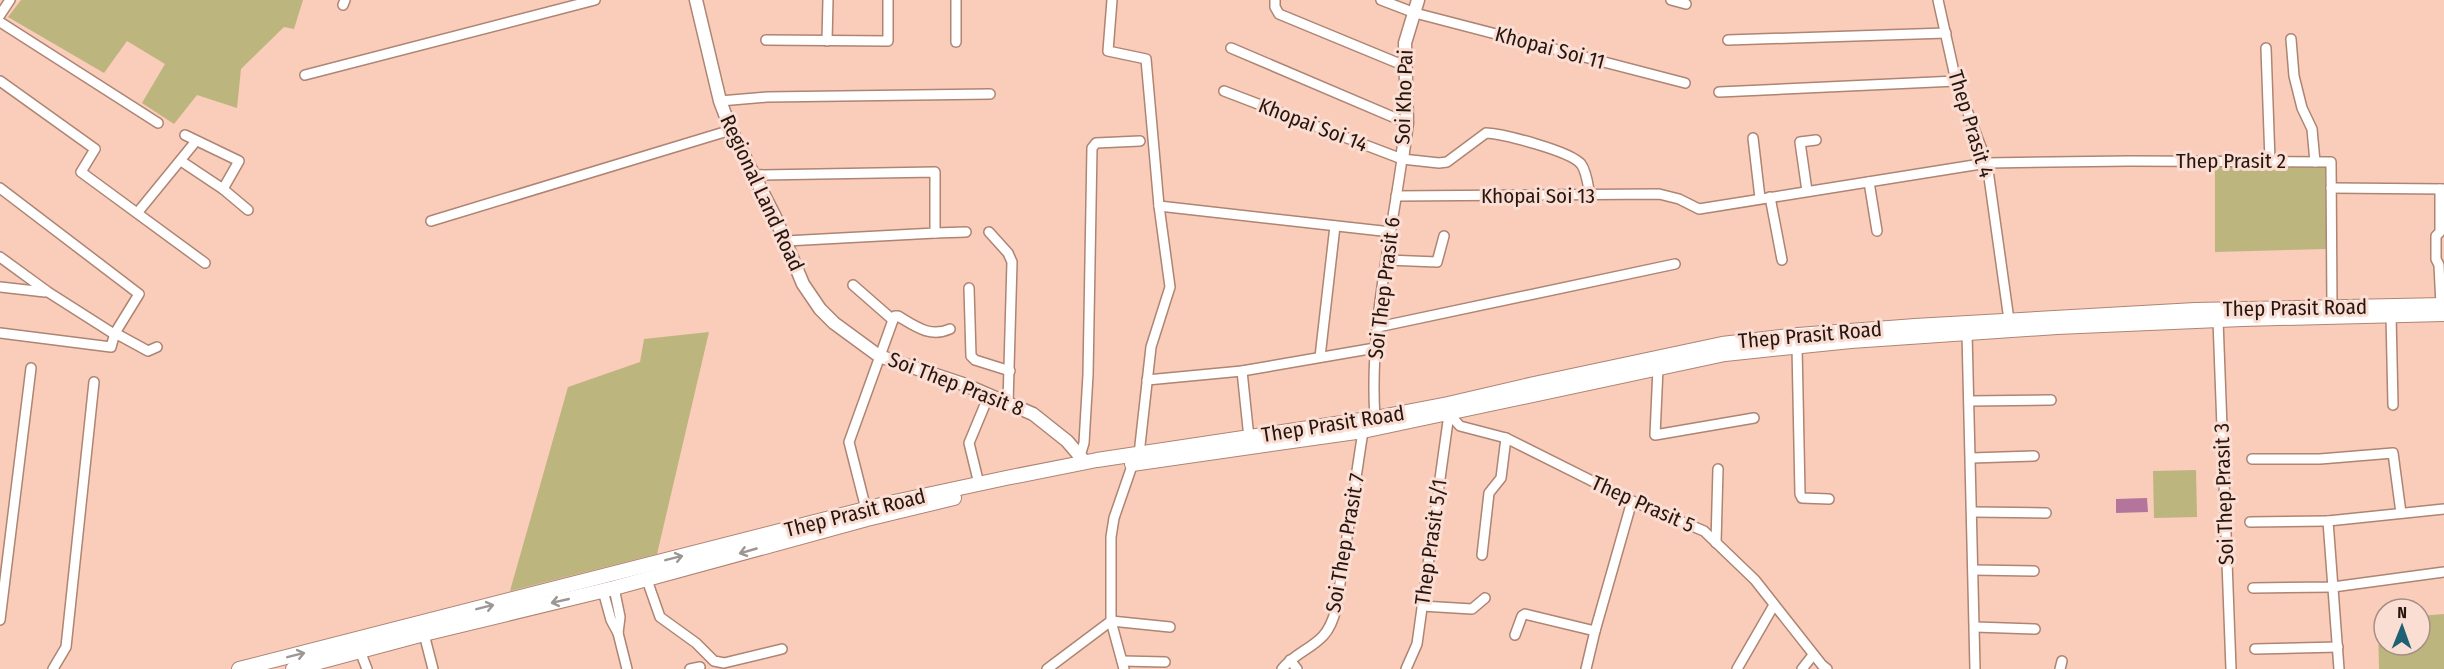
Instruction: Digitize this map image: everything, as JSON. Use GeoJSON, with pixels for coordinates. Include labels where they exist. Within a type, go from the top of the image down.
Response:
{"type":"FeatureCollection","features":[{"type":"Feature","properties":{"kind":"main road","name":"Thep Prasit Road"},"geometry":{"type":"LineString","coordinates":[[1136,458],[1448,405],[1534,384],[1722,344],[1797,335],[2195,310],[2332,307],[2443,308]]}},
{"type":"Feature","properties":{"kind":"main road","name":"Thep Prasit Road"},"geometry":{"type":"LineString","coordinates":[[239,669],[866,509],[979,484],[1084,463],[1252,448],[1363,431],[1725,354],[1967,333],[2218,320],[2391,315],[2443,308]]}},
{"type":"Feature","properties":{"kind":"main road"},"geometry":{"type":"LineString","coordinates":[[1363,431],[1375,418]]}},
{"type":"Feature","properties":{"kind":"main road","name":"Thep Prasit Road"},"geometry":{"type":"LineString","coordinates":[[293,669],[424,634],[609,590],[867,519],[1084,463]]}},
{"type":"Feature","properties":{"kind":"street"},"geometry":{"type":"LineString","coordinates":[[0,15],[10,0]]}},
{"type":"Feature","properties":{"kind":"street"},"geometry":{"type":"LineString","coordinates":[[305,75],[595,0]]}},
{"type":"Feature","properties":{"kind":"street","name":"Regional Land Road"},"geometry":{"type":"LineString","coordinates":[[696,0],[720,100],[730,130],[786,241],[802,284],[820,309],[834,323],[879,356]]}},
{"type":"Feature","properties":{"kind":"street"},"geometry":{"type":"LineString","coordinates":[[827,41],[828,0]]}},
{"type":"Feature","properties":{"kind":"street"},"geometry":{"type":"LineString","coordinates":[[766,40],[888,41],[888,0]]}},
{"type":"Feature","properties":{"kind":"street"},"geometry":{"type":"LineString","coordinates":[[956,0],[956,42]]}},
{"type":"Feature","properties":{"kind":"street"},"geometry":{"type":"LineString","coordinates":[[1112,0],[1108,51],[1146,59],[1159,206],[1170,287],[1151,347],[1136,458],[1113,518],[1111,621],[1123,665],[1164,662]]}},
{"type":"Feature","properties":{"kind":"street"},"geometry":{"type":"LineString","coordinates":[[1275,0],[1275,7],[1279,14],[1405,66]]}},
{"type":"Feature","properties":{"kind":"street","name":"Khopai Soi 11"},"geometry":{"type":"LineString","coordinates":[[1381,0],[1416,6],[1685,83]]}},
{"type":"Feature","properties":{"kind":"street"},"geometry":{"type":"LineString","coordinates":[[1671,0],[1686,4]]}},
{"type":"Feature","properties":{"kind":"street","name":"Thep Prasit 4"},"geometry":{"type":"LineString","coordinates":[[1938,0],[1956,81],[1987,163],[2009,320]]}},
{"type":"Feature","properties":{"kind":"street","name":"Soi Kho Pai"},"geometry":{"type":"LineString","coordinates":[[1402,159],[1407,123],[1405,43],[1416,6]]}},
{"type":"Feature","properties":{"kind":"street"},"geometry":{"type":"LineString","coordinates":[[0,22],[158,123]]}},
{"type":"Feature","properties":{"kind":"street"},"geometry":{"type":"LineString","coordinates":[[1728,40],[1946,33]]}},
{"type":"Feature","properties":{"kind":"street"},"geometry":{"type":"LineString","coordinates":[[2291,39],[2294,76],[2302,108],[2312,129],[2315,162]]}},
{"type":"Feature","properties":{"kind":"street"},"geometry":{"type":"LineString","coordinates":[[1231,48],[1407,123]]}},
{"type":"Feature","properties":{"kind":"street"},"geometry":{"type":"LineString","coordinates":[[2266,48],[2270,161]]}},
{"type":"Feature","properties":{"kind":"street"},"geometry":{"type":"LineString","coordinates":[[0,81],[94,149],[81,172],[205,263]]}},
{"type":"Feature","properties":{"kind":"street"},"geometry":{"type":"LineString","coordinates":[[1719,92],[1956,81]]}},
{"type":"Feature","properties":{"kind":"street","name":"Khopai Soi 14"},"geometry":{"type":"LineString","coordinates":[[1224,91],[1402,159],[1447,162],[1482,136],[1491,133],[1515,138],[1576,160],[1584,170],[1590,196]]}},
{"type":"Feature","properties":{"kind":"street"},"geometry":{"type":"LineString","coordinates":[[720,100],[766,97],[990,94]]}},
{"type":"Feature","properties":{"kind":"street"},"geometry":{"type":"LineString","coordinates":[[431,221],[730,130]]}},
{"type":"Feature","properties":{"kind":"street"},"geometry":{"type":"LineString","coordinates":[[185,135],[238,161],[223,189]]}},
{"type":"Feature","properties":{"kind":"street"},"geometry":{"type":"LineString","coordinates":[[1753,138],[1765,198],[1782,260]]}},
{"type":"Feature","properties":{"kind":"street"},"geometry":{"type":"LineString","coordinates":[[1807,191],[1800,142],[1816,140]]}},
{"type":"Feature","properties":{"kind":"street"},"geometry":{"type":"LineString","coordinates":[[138,212],[196,141]]}},
{"type":"Feature","properties":{"kind":"street"},"geometry":{"type":"LineString","coordinates":[[1084,463],[1089,352],[1092,148],[1096,142],[1140,141]]}},
{"type":"Feature","properties":{"kind":"street","name":"Soi Thep Prasit 6"},"geometry":{"type":"LineString","coordinates":[[1375,418],[1373,385],[1378,327],[1402,159]]}},
{"type":"Feature","properties":{"kind":"street"},"geometry":{"type":"LineString","coordinates":[[181,161],[223,189],[248,210]]}},
{"type":"Feature","properties":{"kind":"street","name":"Thep Prasit 2"},"geometry":{"type":"LineString","coordinates":[[1807,191],[1987,163],[2331,162],[2332,307]]}},
{"type":"Feature","properties":{"kind":"street"},"geometry":{"type":"LineString","coordinates":[[755,176],[935,172],[935,233]]}},
{"type":"Feature","properties":{"kind":"street"},"geometry":{"type":"LineString","coordinates":[[1869,182],[1877,231]]}},
{"type":"Feature","properties":{"kind":"street"},"geometry":{"type":"LineString","coordinates":[[0,188],[139,294],[114,334],[111,347],[0,333]]}},
{"type":"Feature","properties":{"kind":"street"},"geometry":{"type":"LineString","coordinates":[[2331,188],[2442,189],[2440,232],[2436,236],[2436,259],[2439,265],[2443,308]]}},
{"type":"Feature","properties":{"kind":"street","name":"Khopai Soi 13"},"geometry":{"type":"LineString","coordinates":[[1396,196],[1659,194],[1679,199],[1699,209],[1807,191]]}},
{"type":"Feature","properties":{"kind":"street"},"geometry":{"type":"LineString","coordinates":[[1159,206],[1391,232]]}},
{"type":"Feature","properties":{"kind":"street"},"geometry":{"type":"LineString","coordinates":[[1320,357],[1335,226]]}},
{"type":"Feature","properties":{"kind":"street"},"geometry":{"type":"LineString","coordinates":[[786,241],[966,232]]}},
{"type":"Feature","properties":{"kind":"street"},"geometry":{"type":"LineString","coordinates":[[989,232],[1008,253],[1012,262],[1008,403]]}},
{"type":"Feature","properties":{"kind":"street"},"geometry":{"type":"LineString","coordinates":[[1387,260],[1437,262],[1444,236]]}},
{"type":"Feature","properties":{"kind":"street"},"geometry":{"type":"LineString","coordinates":[[0,257],[48,292],[114,334],[148,351],[157,347]]}},
{"type":"Feature","properties":{"kind":"street"},"geometry":{"type":"LineString","coordinates":[[1378,327],[1675,264]]}},
{"type":"Feature","properties":{"kind":"street"},"geometry":{"type":"LineString","coordinates":[[853,285],[893,320]]}},
{"type":"Feature","properties":{"kind":"street"},"geometry":{"type":"LineString","coordinates":[[0,287],[48,292]]}},
{"type":"Feature","properties":{"kind":"street"},"geometry":{"type":"LineString","coordinates":[[969,288],[971,356],[975,360],[1010,371]]}},
{"type":"Feature","properties":{"kind":"street"},"geometry":{"type":"LineString","coordinates":[[2391,315],[2393,405]]}},
{"type":"Feature","properties":{"kind":"street"},"geometry":{"type":"LineString","coordinates":[[866,509],[849,442],[893,320],[895,316],[898,316],[919,329],[928,331],[943,332],[950,329]]}},
{"type":"Feature","properties":{"kind":"street","name":"Soi Thep Prasit 3"},"geometry":{"type":"LineString","coordinates":[[2218,320],[2231,669]]}},
{"type":"Feature","properties":{"kind":"street"},"geometry":{"type":"LineString","coordinates":[[1967,333],[1975,669]]}},
{"type":"Feature","properties":{"kind":"street"},"geometry":{"type":"LineString","coordinates":[[1797,346],[1800,494],[1802,498],[1829,499]]}},
{"type":"Feature","properties":{"kind":"street"},"geometry":{"type":"LineString","coordinates":[[1147,380],[1242,371],[1376,348]]}},
{"type":"Feature","properties":{"kind":"street","name":"Soi Thep Prasit 8"},"geometry":{"type":"LineString","coordinates":[[879,356],[963,384],[1033,414],[1067,441],[1084,463]]}},
{"type":"Feature","properties":{"kind":"street"},"geometry":{"type":"LineString","coordinates":[[0,620],[31,368]]}},
{"type":"Feature","properties":{"kind":"street"},"geometry":{"type":"LineString","coordinates":[[1658,368],[1655,435],[1754,418]]}},
{"type":"Feature","properties":{"kind":"street"},"geometry":{"type":"LineString","coordinates":[[1242,371],[1248,438]]}},
{"type":"Feature","properties":{"kind":"street"},"geometry":{"type":"LineString","coordinates":[[53,669],[66,647],[94,382]]}},
{"type":"Feature","properties":{"kind":"street"},"geometry":{"type":"LineString","coordinates":[[979,484],[969,443],[989,395]]}},
{"type":"Feature","properties":{"kind":"street"},"geometry":{"type":"LineString","coordinates":[[1969,401],[2050,400]]}},
{"type":"Feature","properties":{"kind":"street","name":"Thep Prasit 5"},"geometry":{"type":"LineString","coordinates":[[1449,414],[1460,426],[1506,438],[1632,501],[1704,531],[1755,580],[1816,662],[1827,669]]}},
{"type":"Feature","properties":{"kind":"street","name":"Thep Prasit 5/1"},"geometry":{"type":"LineString","coordinates":[[1406,669],[1417,644],[1449,414]]}},
{"type":"Feature","properties":{"kind":"street","name":"Soi Thep Prasit 7"},"geometry":{"type":"LineString","coordinates":[[1282,669],[1290,660],[1323,636],[1336,610],[1363,431]]}},
{"type":"Feature","properties":{"kind":"street"},"geometry":{"type":"LineString","coordinates":[[1482,555],[1489,493],[1501,478],[1506,438]]}},
{"type":"Feature","properties":{"kind":"street"},"geometry":{"type":"LineString","coordinates":[[2252,459],[2320,459],[2393,453],[2401,513]]}},
{"type":"Feature","properties":{"kind":"street"},"geometry":{"type":"LineString","coordinates":[[1971,458],[2034,456]]}},
{"type":"Feature","properties":{"kind":"street"},"geometry":{"type":"LineString","coordinates":[[1716,543],[1718,469]]}},
{"type":"Feature","properties":{"kind":"street"},"geometry":{"type":"LineString","coordinates":[[1586,669],[1632,501]]}},
{"type":"Feature","properties":{"kind":"street"},"geometry":{"type":"LineString","coordinates":[[2250,522],[2328,521],[2444,509]]}},
{"type":"Feature","properties":{"kind":"street"},"geometry":{"type":"LineString","coordinates":[[1972,512],[2046,513]]}},
{"type":"Feature","properties":{"kind":"street"},"geometry":{"type":"LineString","coordinates":[[2328,521],[2339,669]]}},
{"type":"Feature","properties":{"kind":"street"},"geometry":{"type":"LineString","coordinates":[[1973,570],[2034,571]]}},
{"type":"Feature","properties":{"kind":"street"},"geometry":{"type":"LineString","coordinates":[[2253,588],[2333,587],[2444,572]]}},
{"type":"Feature","properties":{"kind":"street"},"geometry":{"type":"LineString","coordinates":[[647,580],[660,617],[696,643],[714,661],[724,663],[782,649]]}},
{"type":"Feature","properties":{"kind":"street"},"geometry":{"type":"LineString","coordinates":[[609,590],[620,618],[618,633],[627,669]]}},
{"type":"Feature","properties":{"kind":"street"},"geometry":{"type":"LineString","coordinates":[[1422,606],[1472,609],[1485,598]]}},
{"type":"Feature","properties":{"kind":"street"},"geometry":{"type":"LineString","coordinates":[[1737,669],[1774,605]]}},
{"type":"Feature","properties":{"kind":"street"},"geometry":{"type":"LineString","coordinates":[[1515,634],[1525,614],[1595,631]]}},
{"type":"Feature","properties":{"kind":"street"},"geometry":{"type":"LineString","coordinates":[[1047,669],[1111,621],[1170,627]]}},
{"type":"Feature","properties":{"kind":"street"},"geometry":{"type":"LineString","coordinates":[[1975,627],[2035,629]]}},
{"type":"Feature","properties":{"kind":"street"},"geometry":{"type":"LineString","coordinates":[[424,634],[434,669]]}},
{"type":"Feature","properties":{"kind":"street"},"geometry":{"type":"LineString","coordinates":[[2255,649],[2338,647]]}},
{"type":"Feature","properties":{"kind":"street"},"geometry":{"type":"LineString","coordinates":[[360,651],[367,669]]}},
{"type":"Feature","properties":{"kind":"street"},"geometry":{"type":"LineString","coordinates":[[1290,660],[1297,669]]}},
{"type":"Feature","properties":{"kind":"street"},"geometry":{"type":"LineString","coordinates":[[1802,669],[1816,662]]}},
{"type":"Feature","properties":{"kind":"shaded area"},"geometry":{"type":"Polygon","coordinates":[[[21,0],[303,0],[294,29],[284,27],[241,69],[237,108],[197,95],[174,124],[142,103],[165,64],[127,41],[104,73],[8,17],[21,0]]]}},
{"type":"Feature","properties":{"kind":"shaded area"},"geometry":{"type":"Polygon","coordinates":[[[2215,165],[2325,166],[2327,249],[2215,252],[2215,165]]]}},
{"type":"Feature","properties":{"kind":"shaded area"},"geometry":{"type":"Polygon","coordinates":[[[709,332],[657,554],[510,591],[568,387],[640,362],[644,339],[709,332]]]}},
{"type":"Feature","properties":{"kind":"shaded area"},"geometry":{"type":"Polygon","coordinates":[[[2196,470],[2197,517],[2154,518],[2153,471],[2196,470]]]}},
{"type":"Feature","properties":{"kind":"shaded area"},"geometry":{"type":"Polygon","coordinates":[[[2147,498],[2148,512],[2116,513],[2116,499],[2147,498]]]}},
{"type":"Feature","properties":{"kind":"shaded area"},"geometry":{"type":"Polygon","coordinates":[[[2444,614],[2444,669],[2379,669],[2379,657],[2432,657],[2432,615],[2444,614]]]}}]}
